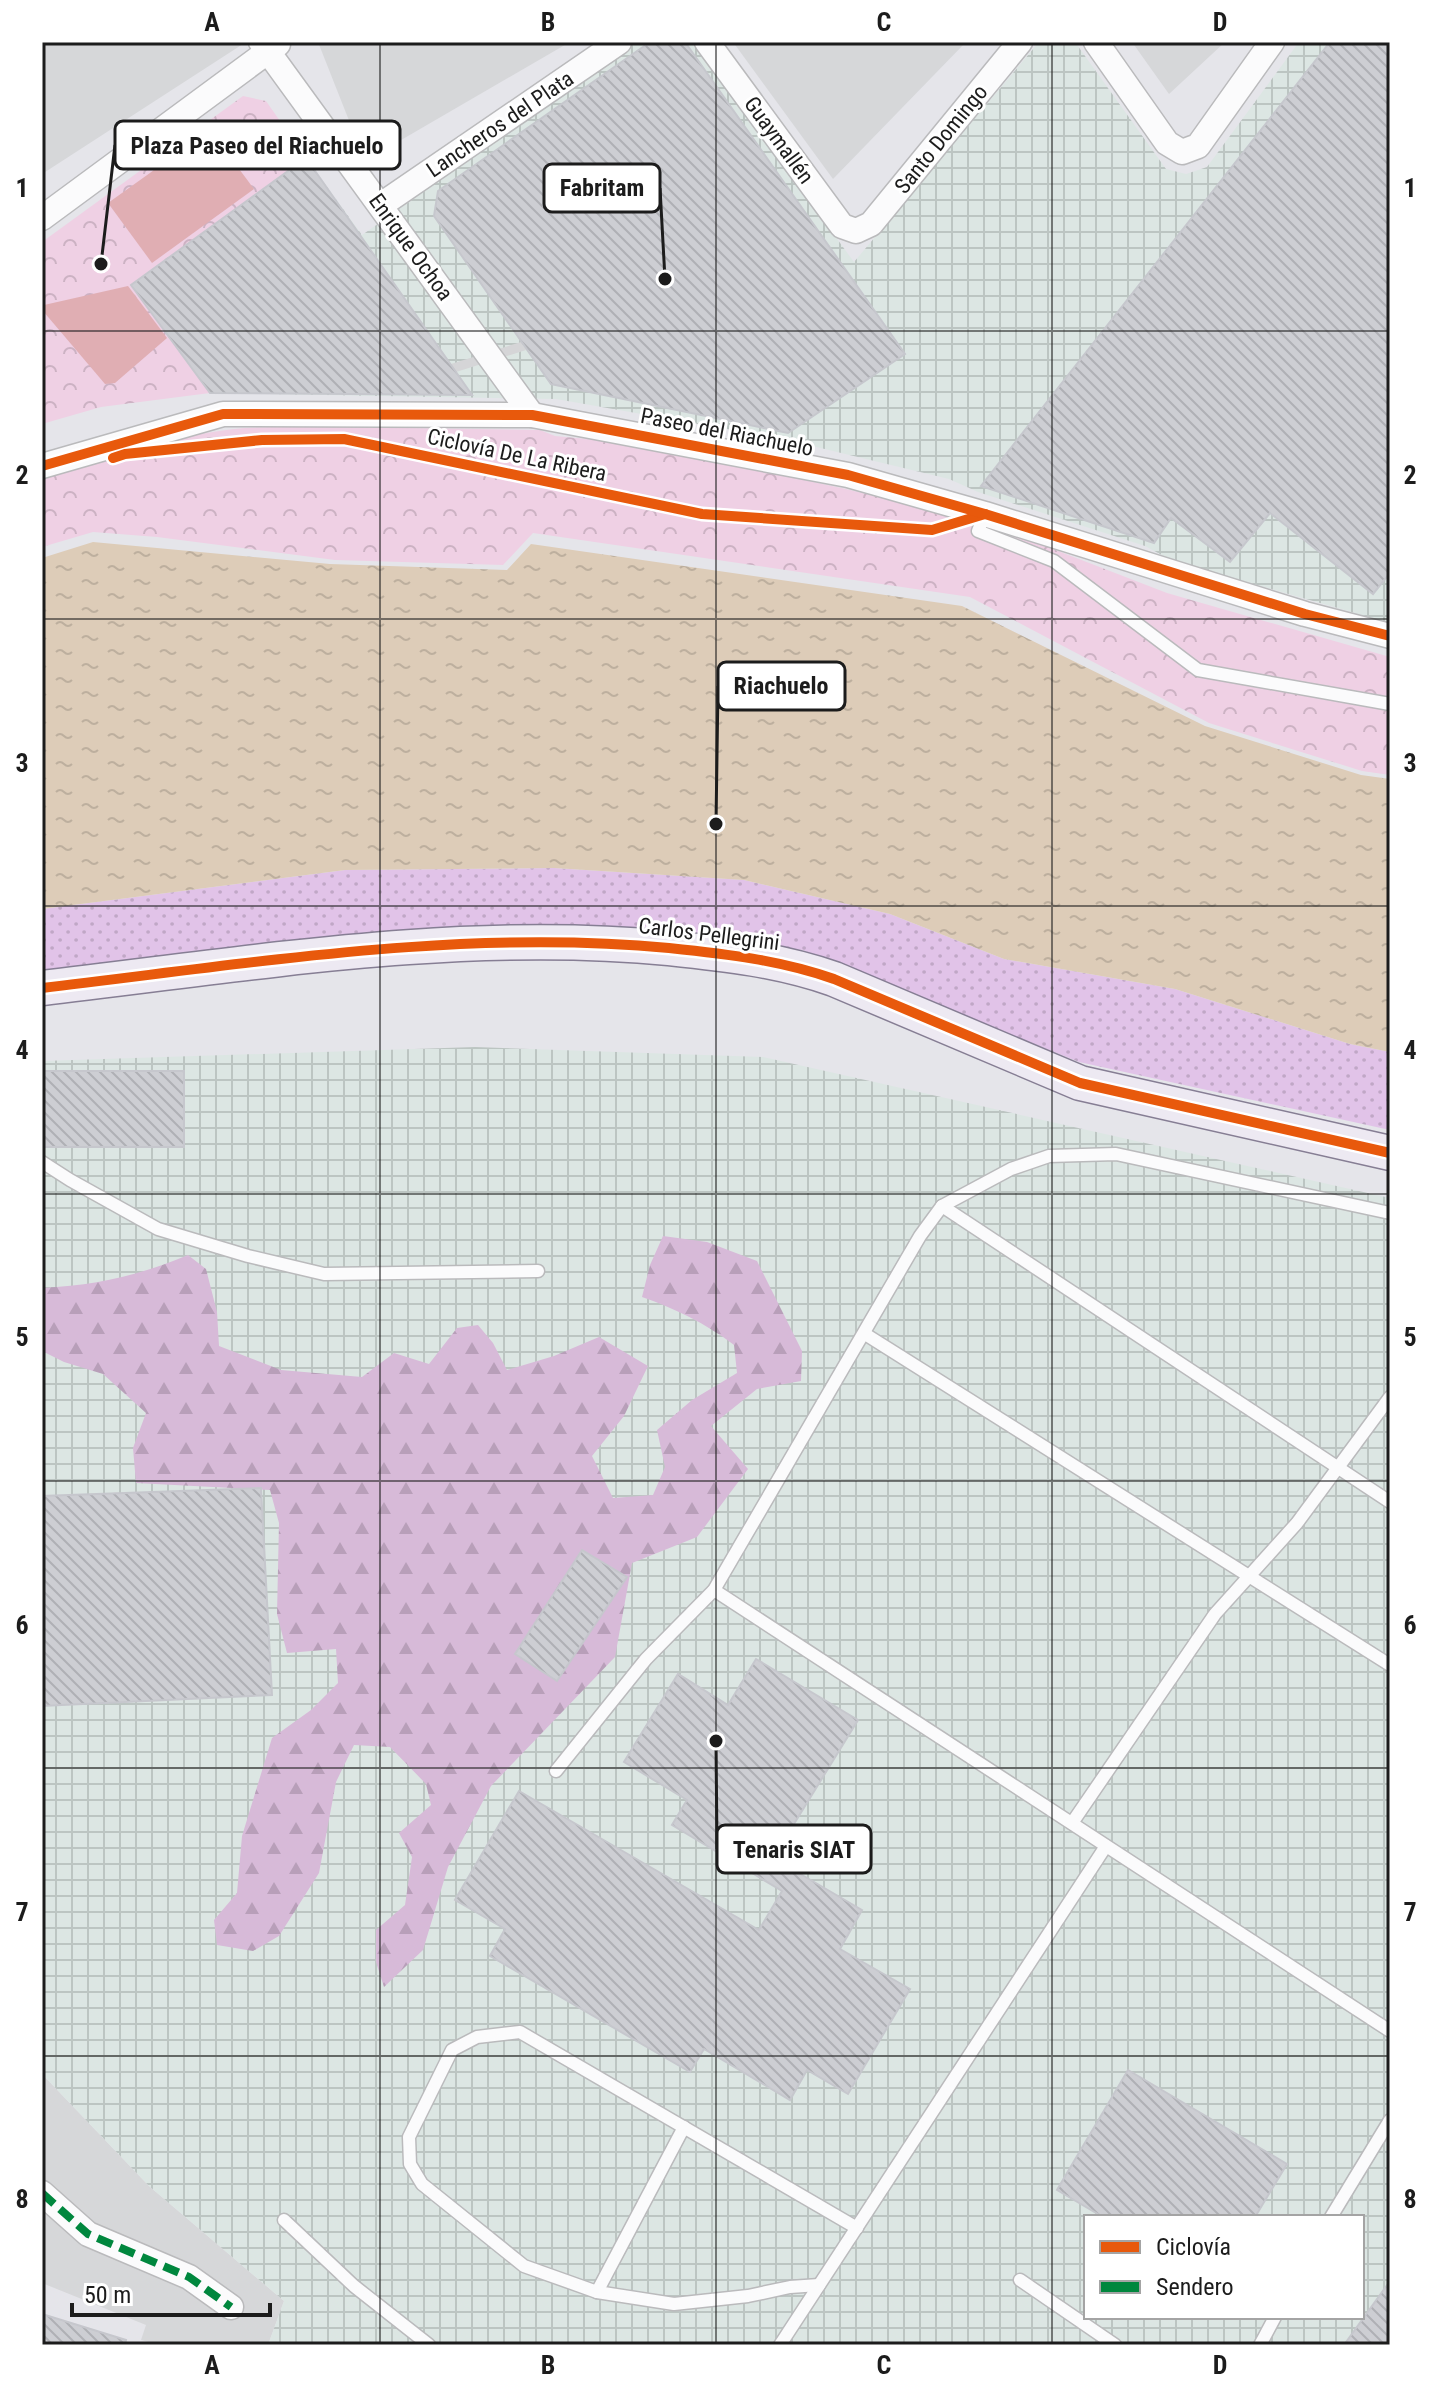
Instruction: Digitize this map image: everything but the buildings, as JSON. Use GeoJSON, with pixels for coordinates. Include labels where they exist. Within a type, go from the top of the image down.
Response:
{"type":"FeatureCollection","features":[{"type":"Feature","properties":{"kind":"street","name":"Lancheros del Plata"},"geometry":{"type":"LineString","coordinates":[[381,205],[619,42]]}},
{"type":"Feature","properties":{"kind":"street","name":"Guaymallén"},"geometry":{"type":"LineString","coordinates":[[707,42],[842,226],[856,231]]}},
{"type":"Feature","properties":{"kind":"street","name":"Santo Domingo"},"geometry":{"type":"LineString","coordinates":[[856,231],[871,224],[1020,42]]}},
{"type":"Feature","properties":{"kind":"street"},"geometry":{"type":"LineString","coordinates":[[1096,42],[1167,143],[1182,152],[1198,146],[1272,42]]}},
{"type":"Feature","properties":{"kind":"street","name":"Enrique Ochoa"},"geometry":{"type":"LineString","coordinates":[[270,45],[532,415]]}},
{"type":"Feature","properties":{"kind":"street"},"geometry":{"type":"LineString","coordinates":[[42,218],[270,45]]}},
{"type":"Feature","properties":{"kind":"street","name":"Paseo del Riachuelo"},"geometry":{"type":"LineString","coordinates":[[42,466],[223,414],[532,415],[848,475],[985,514],[1305,614],[1390,636]]}},
{"type":"Feature","properties":{"kind":"street","name":"Carlos Pellegrini"},"geometry":{"type":"LineString","coordinates":[[42,988],[422,946],[502,941],[629,945],[756,957],[798,966],[834,979],[1080,1083],[1390,1153]]}},
{"type":"Feature","properties":{"kind":"street"},"geometry":{"type":"LineString","coordinates":[[42,2193],[88,2234],[189,2277],[231,2307]]}},
{"type":"Feature","properties":{"kind":"lane"},"geometry":{"type":"LineString","coordinates":[[985,514],[978,531],[1054,561],[1198,670],[1390,704]]}},
{"type":"Feature","properties":{"kind":"lane"},"geometry":{"type":"LineString","coordinates":[[556,1771],[646,1659],[714,1590],[920,1236],[942,1206],[1011,1169],[1049,1156],[1116,1154],[1390,1213]]}},
{"type":"Feature","properties":{"kind":"lane"},"geometry":{"type":"LineString","coordinates":[[42,1162],[158,1229],[248,1256],[324,1274],[538,1271]]}},
{"type":"Feature","properties":{"kind":"lane"},"geometry":{"type":"LineString","coordinates":[[942,1206],[1390,1502]]}},
{"type":"Feature","properties":{"kind":"lane"},"geometry":{"type":"LineString","coordinates":[[865,1334],[1390,1665]]}},
{"type":"Feature","properties":{"kind":"lane"},"geometry":{"type":"LineString","coordinates":[[1072,1823],[1215,1614],[1297,1523],[1390,1397]]}},
{"type":"Feature","properties":{"kind":"lane"},"geometry":{"type":"LineString","coordinates":[[714,1590],[1390,2031]]}},
{"type":"Feature","properties":{"kind":"lane"},"geometry":{"type":"LineString","coordinates":[[780,2345],[1106,1846]]}},
{"type":"Feature","properties":{"kind":"lane"},"geometry":{"type":"LineString","coordinates":[[819,2285],[674,2304],[597,2292],[524,2266],[422,2184],[410,2164],[409,2137],[452,2050],[477,2037],[520,2032],[857,2228]]}},
{"type":"Feature","properties":{"kind":"lane"},"geometry":{"type":"LineString","coordinates":[[1332,2215],[1390,2120]]}},
{"type":"Feature","properties":{"kind":"lane"},"geometry":{"type":"LineString","coordinates":[[597,2292],[684,2127]]}},
{"type":"Feature","properties":{"kind":"lane"},"geometry":{"type":"LineString","coordinates":[[284,2220],[354,2286],[429,2345]]}},
{"type":"Feature","properties":{"kind":"lane"},"geometry":{"type":"LineString","coordinates":[[1020,2280],[1115,2345]]}},
{"type":"Feature","properties":{"kind":"lane"},"geometry":{"type":"LineString","coordinates":[[1260,2345],[1274,2319]]}},
{"type":"Feature","properties":{"kind":"shaded area"},"geometry":{"type":"Polygon","coordinates":[[[42,42],[246,42],[42,174],[42,42]]]}},
{"type":"Feature","properties":{"kind":"shaded area"},"geometry":{"type":"Polygon","coordinates":[[[318,42],[570,42],[365,161],[318,42]]]}},
{"type":"Feature","properties":{"kind":"shaded area"},"geometry":{"type":"Polygon","coordinates":[[[637,42],[693,42],[854,262],[1039,42],[1075,42],[1166,169],[1186,174],[1207,167],[1299,42],[1390,42],[1390,623],[1173,561],[1145,546],[978,492],[949,479],[779,438],[556,399],[210,393],[131,285],[306,158],[362,235],[637,42]]]}},
{"type":"Feature","properties":{"kind":"shaded area"},"geometry":{"type":"Polygon","coordinates":[[[733,42],[966,42],[833,179],[733,42]]]}},
{"type":"Feature","properties":{"kind":"shaded area"},"geometry":{"type":"Polygon","coordinates":[[[1132,42],[1225,42],[1169,94],[1132,42]]]}},
{"type":"Feature","properties":{"kind":"shaded area"},"geometry":{"type":"Polygon","coordinates":[[[210,130],[254,189],[152,263],[108,203],[210,130]]]}},
{"type":"Feature","properties":{"kind":"shaded area"},"geometry":{"type":"Polygon","coordinates":[[[128,286],[167,338],[115,383],[105,384],[43,311],[44,305],[128,286]]]}},
{"type":"Feature","properties":{"kind":"shaded area"},"geometry":{"type":"Polygon","coordinates":[[[554,868],[744,880],[890,914],[1004,959],[1175,989],[1350,1044],[1390,1052],[1390,1130],[1079,1062],[802,950],[582,927],[42,979],[42,909],[345,870],[554,868]]]}},
{"type":"Feature","properties":{"kind":"shaded area"},"geometry":{"type":"Polygon","coordinates":[[[475,1047],[763,1057],[1390,1198],[1390,2345],[268,2345],[284,2301],[149,2186],[42,2074],[42,1061],[475,1047]]]}},
{"type":"Feature","properties":{"kind":"shaded area"},"geometry":{"type":"Polygon","coordinates":[[[42,2074],[149,2186],[284,2301],[268,2345],[161,2345],[141,2340],[146,2325],[42,2283],[42,2074]]]}},
{"type":"Feature","properties":{"kind":"green space"},"geometry":{"type":"Polygon","coordinates":[[[243,96],[266,101],[306,158],[131,285],[210,393],[101,407],[42,424],[42,242],[243,96]]]}},
{"type":"Feature","properties":{"kind":"green space"},"geometry":{"type":"Polygon","coordinates":[[[257,427],[540,430],[555,436],[631,443],[846,489],[988,524],[1167,593],[1390,657],[1390,775],[1362,771],[1209,723],[970,597],[533,533],[503,565],[335,560],[93,532],[42,547],[42,475],[194,435],[257,427]]]}},
{"type":"Feature","properties":{"kind":"green space"},"geometry":{"type":"Polygon","coordinates":[[[663,1236],[707,1242],[757,1261],[802,1351],[801,1381],[757,1389],[711,1426],[748,1469],[697,1537],[632,1563],[615,1657],[491,1786],[448,1867],[423,1950],[384,1987],[376,1962],[376,1930],[405,1905],[412,1857],[399,1833],[431,1805],[426,1784],[390,1747],[354,1745],[336,1782],[319,1873],[279,1936],[253,1951],[217,1945],[214,1920],[237,1893],[242,1836],[272,1738],[311,1710],[338,1683],[336,1649],[287,1653],[277,1614],[279,1523],[270,1490],[136,1483],[133,1448],[146,1413],[103,1374],[64,1362],[42,1351],[42,1288],[116,1278],[188,1255],[206,1269],[217,1312],[219,1346],[281,1370],[362,1377],[394,1353],[429,1364],[457,1328],[478,1325],[493,1343],[507,1370],[554,1356],[599,1337],[648,1366],[624,1416],[592,1456],[613,1498],[653,1495],[665,1467],[657,1430],[692,1400],[737,1373],[734,1345],[690,1317],[642,1297],[650,1265],[663,1236]]]}},
{"type":"Feature","properties":{"kind":"water"},"geometry":{"type":"Polygon","coordinates":[[[93,542],[330,564],[507,570],[531,544],[962,606],[1205,726],[1361,775],[1390,779],[1390,1052],[1350,1044],[1175,989],[1004,959],[890,914],[744,880],[554,868],[345,870],[42,909],[42,558],[93,542]]]}},
{"type":"Feature","properties":{"kind":"pier"},"geometry":{"type":"Polygon","coordinates":[[[521,342],[526,350],[456,372],[451,364],[521,342]]]}},
{"type":"Feature","properties":{"kind":"marked path"},"geometry":{"type":"LineString","coordinates":[[42,2193],[88,2234],[189,2277],[231,2307]]}},
{"type":"Feature","properties":{"kind":"cycle path","name":"Ciclovía De La Ribera"},"geometry":{"type":"LineString","coordinates":[[42,466],[223,414],[532,415],[848,475],[985,514],[1305,614],[1390,636]]}},
{"type":"Feature","properties":{"kind":"cycle path","name":"Ciclovía De La Ribera"},"geometry":{"type":"LineString","coordinates":[[113,458],[125,454],[262,440],[344,439],[702,514],[932,530],[985,514]]}},
{"type":"Feature","properties":{"kind":"cycle path"},"geometry":{"type":"LineString","coordinates":[[42,988],[276,960],[433,946],[512,942],[590,943],[711,953],[773,962],[834,979],[1080,1083],[1390,1153]]}},
{"type":"Feature","properties":{"kind":"place","name":"Plaza Paseo del Riachuelo"},"geometry":{"type":"Point","coordinates":[101,264]}},
{"type":"Feature","properties":{"kind":"place","name":"Fabritam"},"geometry":{"type":"Point","coordinates":[665,279]}},
{"type":"Feature","properties":{"kind":"place","name":"Riachuelo"},"geometry":{"type":"Point","coordinates":[716,824]}},
{"type":"Feature","properties":{"kind":"place","name":"Tenaris SIAT"},"geometry":{"type":"Point","coordinates":[716,1741]}}]}
